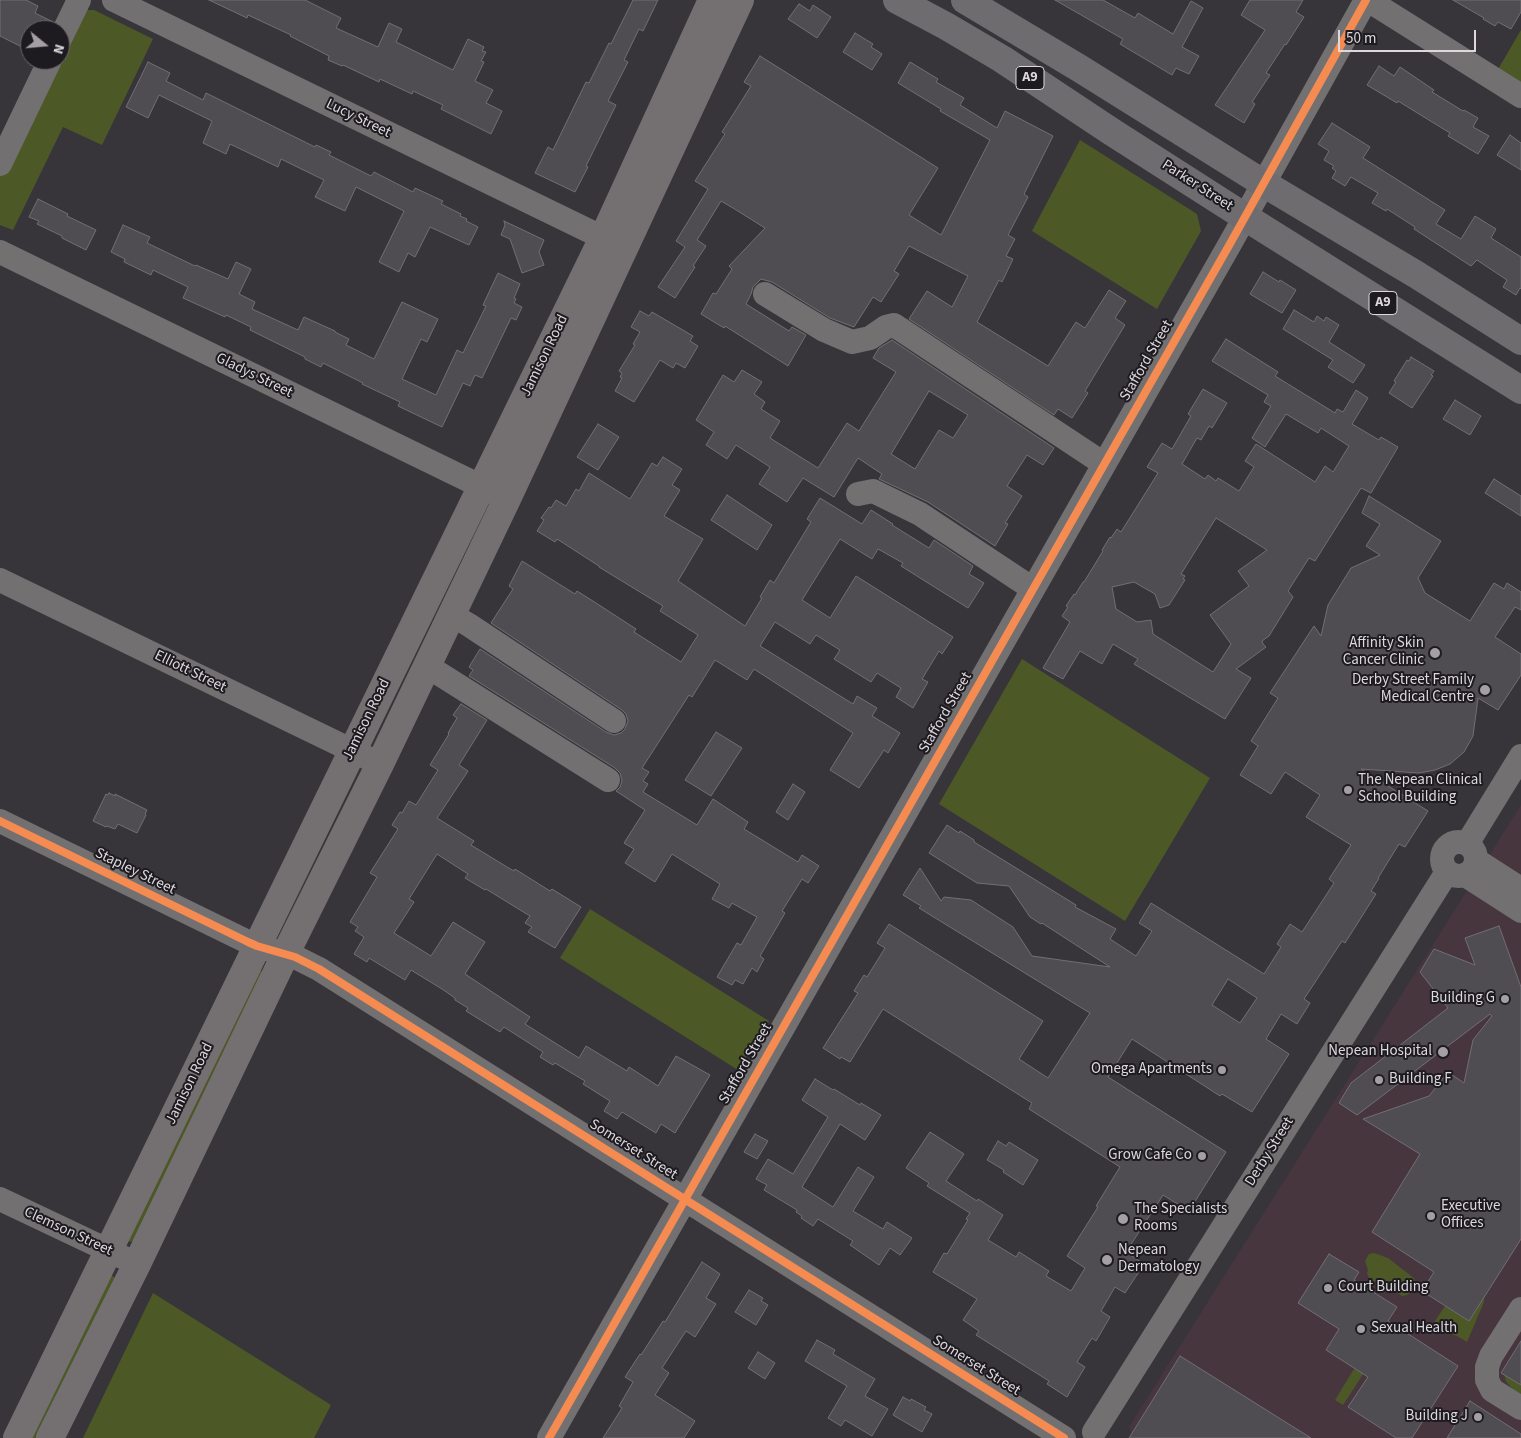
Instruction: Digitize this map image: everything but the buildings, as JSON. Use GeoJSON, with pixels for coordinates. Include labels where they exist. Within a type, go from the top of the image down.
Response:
{"type":"FeatureCollection","features":[{"type":"Feature","properties":{"kind":"highway","name":"Parker Street"},"geometry":{"type":"LineString","coordinates":[[897,0],[1002,59],[1245,217],[1521,390]]}},
{"type":"Feature","properties":{"kind":"highway","name":"A9"},"geometry":{"type":"LineString","coordinates":[[965,0],[1079,68],[1263,184],[1417,275],[1521,341]]}},
{"type":"Feature","properties":{"kind":"main road","name":"Jamison Road"},"geometry":{"type":"LineString","coordinates":[[50,1438],[137,1264],[507,499],[712,0]]}},
{"type":"Feature","properties":{"kind":"main road","name":"Jamison Road"},"geometry":{"type":"LineString","coordinates":[[17,1438],[481,486],[613,243],[740,0]]}},
{"type":"Feature","properties":{"kind":"street"},"geometry":{"type":"LineString","coordinates":[[70,20],[79,0]]}},
{"type":"Feature","properties":{"kind":"street","name":"Lucy Street"},"geometry":{"type":"LineString","coordinates":[[114,0],[613,243]]}},
{"type":"Feature","properties":{"kind":"street"},"geometry":{"type":"LineString","coordinates":[[1367,0],[1521,96]]}},
{"type":"Feature","properties":{"kind":"street","name":"Stafford Street"},"geometry":{"type":"LineString","coordinates":[[549,1438],[1367,0]]}},
{"type":"Feature","properties":{"kind":"street"},"geometry":{"type":"LineString","coordinates":[[0,164],[45,70]]}},
{"type":"Feature","properties":{"kind":"street","name":"Gladys Street"},"geometry":{"type":"LineString","coordinates":[[0,252],[507,499]]}},
{"type":"Feature","properties":{"kind":"street"},"geometry":{"type":"LineString","coordinates":[[765,294],[824,330],[852,342],[870,338],[886,327],[894,326],[982,382],[1104,464]]}},
{"type":"Feature","properties":{"kind":"street"},"geometry":{"type":"LineString","coordinates":[[858,494],[873,491],[920,514],[1033,589]]}},
{"type":"Feature","properties":{"kind":"street","name":"Elliott Street"},"geometry":{"type":"LineString","coordinates":[[0,580],[380,764]]}},
{"type":"Feature","properties":{"kind":"street"},"geometry":{"type":"LineString","coordinates":[[452,615],[614,721]]}},
{"type":"Feature","properties":{"kind":"street"},"geometry":{"type":"LineString","coordinates":[[427,666],[608,780]]}},
{"type":"Feature","properties":{"kind":"street","name":"Derby Street"},"geometry":{"type":"LineString","coordinates":[[1097,1435],[1464,863],[1521,756]]}},
{"type":"Feature","properties":{"kind":"street","name":"Stapley Street"},"geometry":{"type":"LineString","coordinates":[[0,821],[257,946]]}},
{"type":"Feature","properties":{"kind":"street"},"geometry":{"type":"LineString","coordinates":[[1464,863],[1521,889]]}},
{"type":"Feature","properties":{"kind":"street"},"geometry":{"type":"LineString","coordinates":[[1464,863],[1521,911]]}},
{"type":"Feature","properties":{"kind":"street","name":"Somerset Street"},"geometry":{"type":"LineString","coordinates":[[257,946],[296,957],[336,980],[1065,1438]]}},
{"type":"Feature","properties":{"kind":"street","name":"Clemson Street"},"geometry":{"type":"LineString","coordinates":[[0,1199],[137,1264]]}},
{"type":"Feature","properties":{"kind":"street"},"geometry":{"type":"LineString","coordinates":[[1521,1309],[1491,1356],[1487,1368],[1487,1380],[1492,1390],[1521,1408]]}},
{"type":"Feature","properties":{"kind":"street"},"geometry":{"type":"LineString","coordinates":[[1065,1438],[1075,1430],[1082,1429],[1097,1435]]}},
{"type":"Feature","properties":{"kind":"shaded area","name":"Nepean Hospital"},"geometry":{"type":"Polygon","coordinates":[[[1521,805],[1521,1438],[1134,1438],[1129,1427],[1521,805]]]}},
{"type":"Feature","properties":{"kind":"green space"},"geometry":{"type":"Polygon","coordinates":[[[85,10],[94,10],[153,39],[102,145],[63,127],[13,230],[0,225],[0,176],[55,70],[70,70],[70,31],[78,15],[85,10]]]}},
{"type":"Feature","properties":{"kind":"green space"},"geometry":{"type":"Polygon","coordinates":[[[1521,30],[1521,85],[1497,71],[1521,30]]]}},
{"type":"Feature","properties":{"kind":"green space"},"geometry":{"type":"Polygon","coordinates":[[[1080,140],[1197,214],[1201,231],[1157,309],[1032,231],[1080,140]]]}},
{"type":"Feature","properties":{"kind":"green space"},"geometry":{"type":"Polygon","coordinates":[[[1022,659],[1210,778],[1125,921],[939,804],[1022,659]]]}},
{"type":"Feature","properties":{"kind":"green space"},"geometry":{"type":"Polygon","coordinates":[[[590,909],[769,1021],[738,1070],[560,958],[590,909]]]}},
{"type":"Feature","properties":{"kind":"green space"},"geometry":{"type":"Polygon","coordinates":[[[257,968],[263,972],[137,1239],[130,1242],[123,1238],[257,968]]]}},
{"type":"Feature","properties":{"kind":"green space"},"geometry":{"type":"Polygon","coordinates":[[[1374,1253],[1388,1258],[1414,1278],[1415,1285],[1413,1291],[1402,1296],[1385,1284],[1377,1283],[1369,1278],[1365,1261],[1369,1254],[1374,1253]]]}},
{"type":"Feature","properties":{"kind":"green space"},"geometry":{"type":"Polygon","coordinates":[[[108,1273],[114,1277],[115,1285],[40,1438],[21,1438],[108,1273]]]}},
{"type":"Feature","properties":{"kind":"green space"},"geometry":{"type":"Polygon","coordinates":[[[153,1293],[331,1405],[314,1438],[83,1438],[153,1293]]]}},
{"type":"Feature","properties":{"kind":"green space"},"geometry":{"type":"Polygon","coordinates":[[[1484,1298],[1467,1342],[1436,1328],[1435,1321],[1445,1306],[1469,1321],[1484,1298]]]}},
{"type":"Feature","properties":{"kind":"green space"},"geometry":{"type":"Polygon","coordinates":[[[1364,1358],[1371,1362],[1343,1405],[1335,1400],[1354,1369],[1356,1370],[1364,1358]]]}},
{"type":"Feature","properties":{"kind":"green space"},"geometry":{"type":"Polygon","coordinates":[[[1504,1374],[1521,1385],[1521,1397],[1506,1381],[1504,1374]]]}},
{"type":"Feature","properties":{"kind":"cycle path"},"geometry":{"type":"LineString","coordinates":[[549,1438],[1231,242],[1366,0]]}},
{"type":"Feature","properties":{"kind":"cycle path"},"geometry":{"type":"LineString","coordinates":[[0,821],[248,942],[295,957],[319,969],[1064,1438]]}},
{"type":"Feature","properties":{"kind":"place","name":"Affinity Skin Cancer Clinic"},"geometry":{"type":"Point","coordinates":[1435,653]}},
{"type":"Feature","properties":{"kind":"place","name":"Derby Street Family Medical Centre"},"geometry":{"type":"Point","coordinates":[1485,690]}},
{"type":"Feature","properties":{"kind":"place","name":"The Nepean Clinical School Building"},"geometry":{"type":"Point","coordinates":[1348,790]}},
{"type":"Feature","properties":{"kind":"place","name":"Building G"},"geometry":{"type":"Point","coordinates":[1505,999]}},
{"type":"Feature","properties":{"kind":"place","name":"Nepean Hospital"},"geometry":{"type":"Point","coordinates":[1443,1052]}},
{"type":"Feature","properties":{"kind":"place","name":"Omega Apartments"},"geometry":{"type":"Point","coordinates":[1222,1070]}},
{"type":"Feature","properties":{"kind":"place","name":"Building F"},"geometry":{"type":"Point","coordinates":[1379,1080]}},
{"type":"Feature","properties":{"kind":"place","name":"Grow Cafe Co"},"geometry":{"type":"Point","coordinates":[1202,1156]}},
{"type":"Feature","properties":{"kind":"place","name":"Executive Offices"},"geometry":{"type":"Point","coordinates":[1431,1216]}},
{"type":"Feature","properties":{"kind":"place","name":"The Specialists Rooms"},"geometry":{"type":"Point","coordinates":[1123,1219]}},
{"type":"Feature","properties":{"kind":"place","name":"Nepean Dermatology"},"geometry":{"type":"Point","coordinates":[1107,1260]}},
{"type":"Feature","properties":{"kind":"place","name":"Court Building"},"geometry":{"type":"Point","coordinates":[1328,1288]}},
{"type":"Feature","properties":{"kind":"place","name":"Sexual Health"},"geometry":{"type":"Point","coordinates":[1361,1329]}},
{"type":"Feature","properties":{"kind":"place","name":"Building J"},"geometry":{"type":"Point","coordinates":[1478,1417]}}]}
